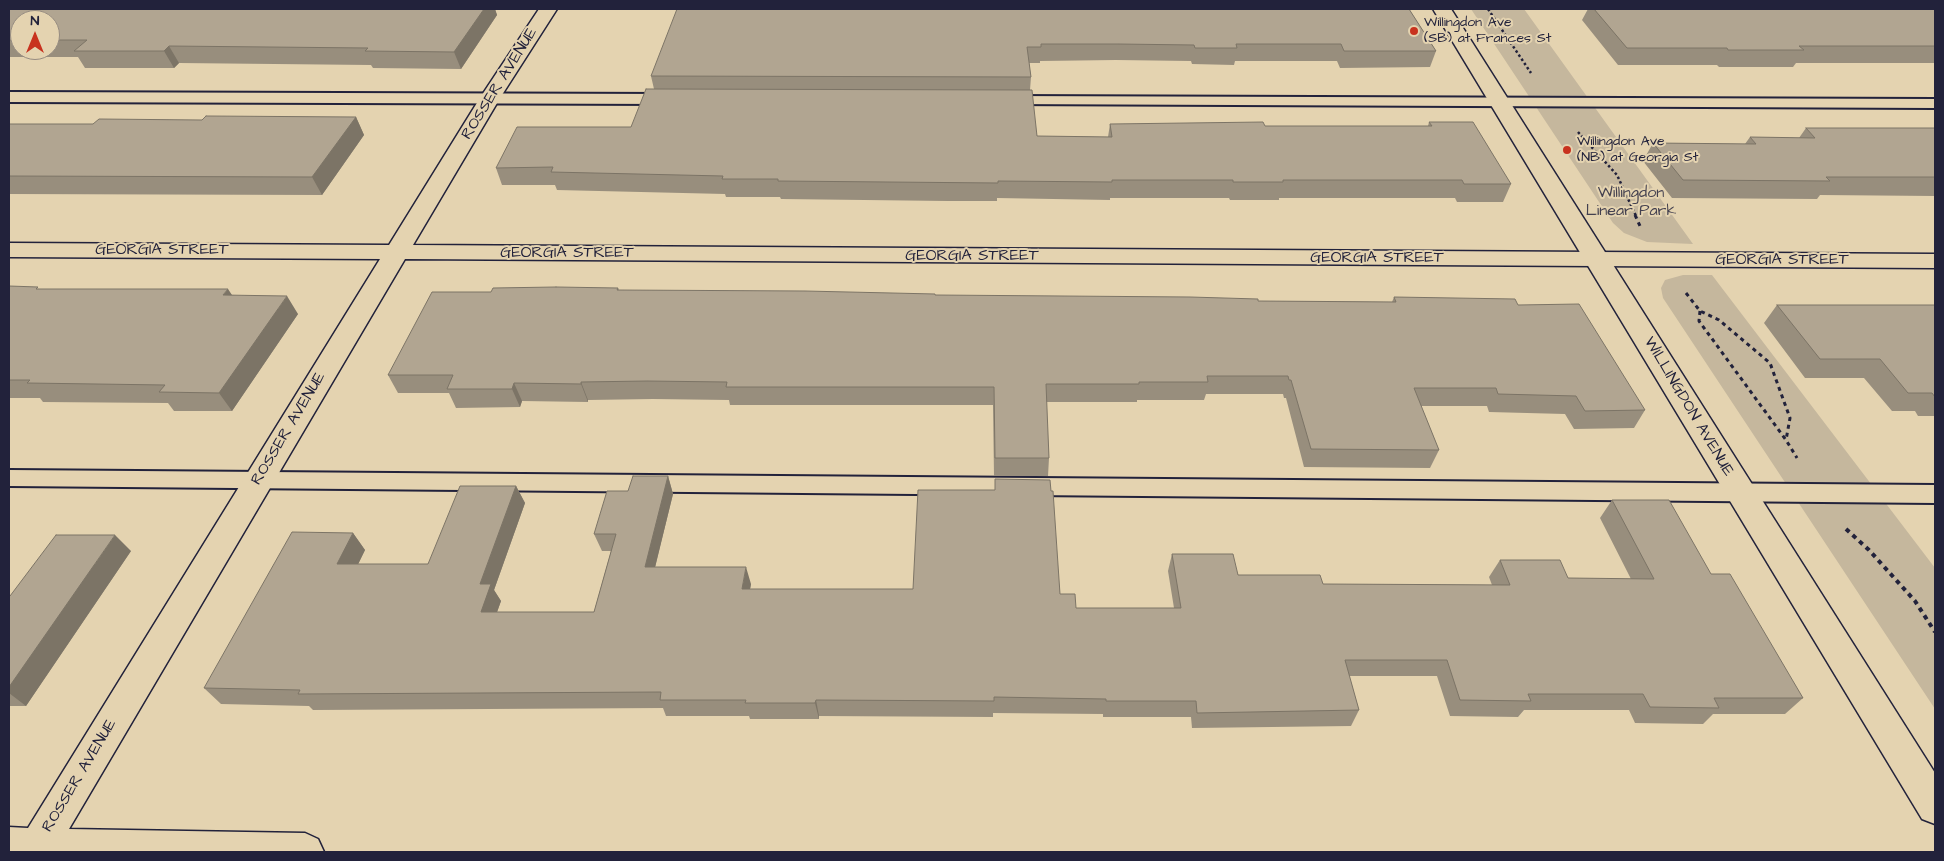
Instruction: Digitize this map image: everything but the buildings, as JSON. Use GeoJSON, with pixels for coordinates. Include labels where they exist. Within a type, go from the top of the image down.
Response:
{"type":"FeatureCollection","features":[{"type":"Feature","properties":{"kind":"street","name":"ROSSER AVENUE"},"geometry":{"type":"LineString","coordinates":[[27,848],[258,480],[490,98],[548,9]]}},
{"type":"Feature","properties":{"kind":"street","name":"WILLINGDON AVENUE"},"geometry":{"type":"LineString","coordinates":[[1442,9],[1935,806]]}},
{"type":"Feature","properties":{"kind":"street","name":"GEORGIA STREET"},"geometry":{"type":"LineString","coordinates":[[9,250],[1935,261]]}},
{"type":"Feature","properties":{"kind":"street"},"geometry":{"type":"LineString","coordinates":[[27,848],[306,852]]}},
{"type":"Feature","properties":{"kind":"lane"},"geometry":{"type":"LineString","coordinates":[[9,97],[689,99]]}},
{"type":"Feature","properties":{"kind":"lane"},"geometry":{"type":"LineString","coordinates":[[987,101],[1935,104]]}},
{"type":"Feature","properties":{"kind":"lane"},"geometry":{"type":"LineString","coordinates":[[9,478],[1738,490],[1935,494]]}},
{"type":"Feature","properties":{"kind":"path"},"geometry":{"type":"LineString","coordinates":[[1786,440],[1790,418],[1770,363],[1720,320],[1700,311],[1699,321],[1786,440],[1818,492],[1841,524],[1869,550],[1915,601],[1935,632]]}},
{"type":"Feature","properties":{"kind":"green space","name":"Willingdon Linear Park"},"geometry":{"type":"Polygon","coordinates":[[[1471,9],[1524,9],[1693,244],[1647,242],[1624,233],[1613,223],[1471,9]]]}},
{"type":"Feature","properties":{"kind":"green space"},"geometry":{"type":"Polygon","coordinates":[[[1683,275],[1712,275],[1935,568],[1935,709],[1663,298],[1661,288],[1665,280],[1683,275]]]}},
{"type":"Feature","properties":{"kind":"place","name":"Willingdon Ave (SB) at Frances St"},"geometry":{"type":"Point","coordinates":[1414,31]}},
{"type":"Feature","properties":{"kind":"place","name":"Willingdon Ave (NB) at Georgia St"},"geometry":{"type":"Point","coordinates":[1567,150]}}]}
